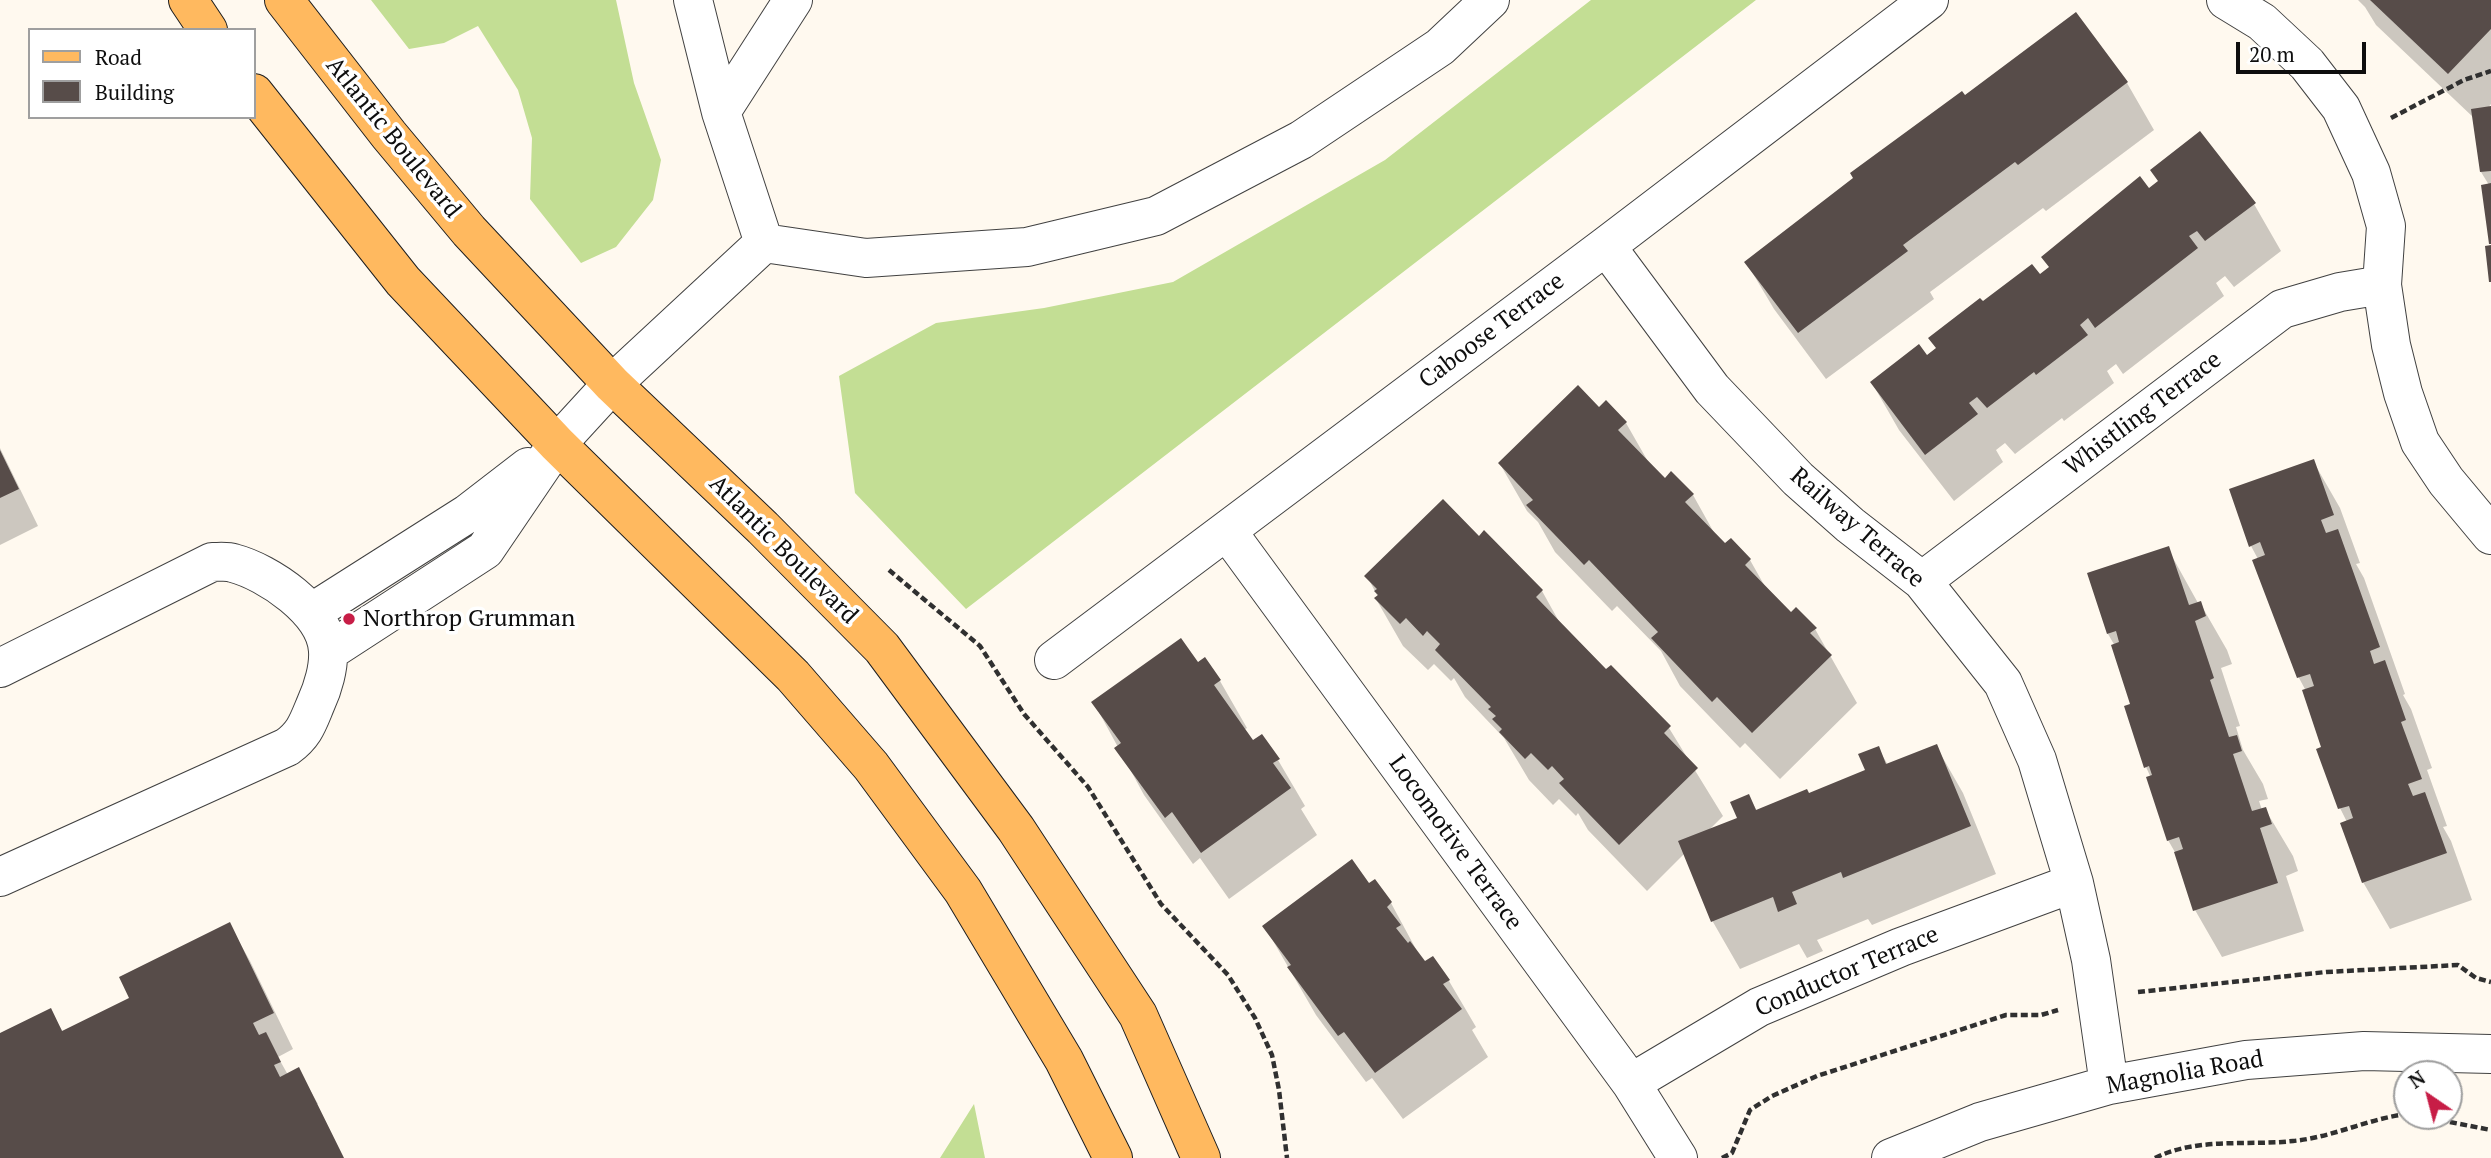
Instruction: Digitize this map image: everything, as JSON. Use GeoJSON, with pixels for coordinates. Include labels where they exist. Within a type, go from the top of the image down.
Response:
{"type":"FeatureCollection","features":[{"type":"Feature","properties":{"kind":"main road"},"geometry":{"type":"LineString","coordinates":[[188,0],[207,28]]}},
{"type":"Feature","properties":{"kind":"main road","name":"Atlantic Boulevard"},"geometry":{"type":"LineString","coordinates":[[284,0],[389,135],[469,231],[612,384],[763,527],[882,648],[1016,829],[1138,1015],[1201,1158]]}},
{"type":"Feature","properties":{"kind":"main road"},"geometry":{"type":"LineString","coordinates":[[256,96],[403,281],[557,444],[793,676],[871,766],[970,902],[1064,1060],[1113,1158]]}},
{"type":"Feature","properties":{"kind":"street"},"geometry":{"type":"LineString","coordinates":[[723,0],[697,16],[721,112],[764,243]]}},
{"type":"Feature","properties":{"kind":"street"},"geometry":{"type":"LineString","coordinates":[[721,112],[793,0]]}},
{"type":"Feature","properties":{"kind":"street"},"geometry":{"type":"LineString","coordinates":[[764,243],[866,258],[1027,247],[1156,216],[1301,140],[1440,47],[1490,0]]}},
{"type":"Feature","properties":{"kind":"street","name":"Caboose Terrace"},"geometry":{"type":"LineString","coordinates":[[1054,660],[1929,0]]}},
{"type":"Feature","properties":{"kind":"street"},"geometry":{"type":"LineString","coordinates":[[2226,0],[2262,22],[2307,64],[2341,108],[2371,173],[2386,226],[2382,285],[2391,345],[2403,393],[2420,442],[2446,481],[2491,535]]}},
{"type":"Feature","properties":{"kind":"street"},"geometry":{"type":"LineString","coordinates":[[328,652],[485,550],[557,444],[612,384],[764,243]]}},
{"type":"Feature","properties":{"kind":"street","name":"Railway Terrace"},"geometry":{"type":"LineString","coordinates":[[1606,246],[1676,344],[1712,389],[1798,479],[1850,525],[1922,581],[2003,683],[2038,760],[2074,883],[2091,960],[2109,1085]]}},
{"type":"Feature","properties":{"kind":"street","name":"Whistling Terrace"},"geometry":{"type":"LineString","coordinates":[[1922,581],[2282,309],[2340,292],[2382,285]]}},
{"type":"Feature","properties":{"kind":"street"},"geometry":{"type":"LineString","coordinates":[[311,613],[467,514],[557,444]]}},
{"type":"Feature","properties":{"kind":"street","name":"Locomotive Terrace"},"geometry":{"type":"LineString","coordinates":[[1227,531],[1631,1083],[1678,1158]]}},
{"type":"Feature","properties":{"kind":"street"},"geometry":{"type":"LineString","coordinates":[[0,668],[212,562],[232,562],[253,570],[298,600],[323,631],[328,652],[324,686],[300,738],[288,747],[0,877]]}},
{"type":"Feature","properties":{"kind":"street","name":"Conductor Terrace"},"geometry":{"type":"LineString","coordinates":[[1631,1083],[1759,1007],[1901,947],[2074,883]]}},
{"type":"Feature","properties":{"kind":"street","name":"Magnolia Road"},"geometry":{"type":"LineString","coordinates":[[1891,1158],[1980,1122],[2109,1085],[2246,1060],[2364,1051],[2491,1055]]}},
{"type":"Feature","properties":{"kind":"path"},"geometry":{"type":"LineString","coordinates":[[2355,137],[2465,80],[2491,71]]}},
{"type":"Feature","properties":{"kind":"path"},"geometry":{"type":"LineString","coordinates":[[889,570],[980,646],[1024,714],[1088,787],[1161,904],[1228,975],[1255,1018],[1272,1055],[1287,1158]]}},
{"type":"Feature","properties":{"kind":"path"},"geometry":{"type":"LineString","coordinates":[[2155,1158],[2189,1146],[2293,1142],[2338,1133],[2393,1116]]}},
{"type":"Feature","properties":{"kind":"path"},"geometry":{"type":"LineString","coordinates":[[2463,1125],[2491,1130]]}},
{"type":"Feature","properties":{"kind":"green space"},"geometry":{"type":"Polygon","coordinates":[[[371,0],[616,0],[634,83],[661,160],[653,200],[616,247],[581,263],[530,199],[532,138],[518,90],[478,26],[444,43],[409,49],[371,0]]]}},
{"type":"Feature","properties":{"kind":"green space"},"geometry":{"type":"Polygon","coordinates":[[[1591,0],[1756,0],[966,609],[855,493],[839,376],[936,323],[1044,308],[1173,282],[1385,160],[1591,0]]]}},
{"type":"Feature","properties":{"kind":"green space"},"geometry":{"type":"Polygon","coordinates":[[[974,1104],[985,1158],[940,1158],[974,1104]]]}},
{"type":"Feature","properties":{"kind":"building"},"geometry":{"type":"Polygon","coordinates":[[[2370,0],[2491,0],[2491,29],[2448,74],[2370,0]]]}},
{"type":"Feature","properties":{"kind":"building"},"geometry":{"type":"Polygon","coordinates":[[[2076,12],[2128,82],[2018,165],[2015,162],[1903,245],[1908,251],[1798,333],[1744,262],[1853,178],[1850,173],[1962,91],[1965,95],[2076,12]]]}},
{"type":"Feature","properties":{"kind":"building"},"geometry":{"type":"Polygon","coordinates":[[[2491,106],[2491,171],[2480,172],[2471,109],[2491,106]]]}},
{"type":"Feature","properties":{"kind":"building"},"geometry":{"type":"Polygon","coordinates":[[[2200,131],[2256,203],[2205,241],[2197,231],[2189,236],[2198,248],[2095,328],[2088,318],[2080,325],[2088,335],[2036,375],[2034,372],[1987,408],[1977,397],[1969,403],[1978,414],[1925,455],[1870,382],[1919,344],[1927,355],[1936,348],[1928,338],[1980,298],[1983,301],[2032,264],[2040,274],[2049,267],[2041,257],[2140,176],[2149,188],[2158,181],[2150,170],[2200,131]]]}},
{"type":"Feature","properties":{"kind":"building"},"geometry":{"type":"Polygon","coordinates":[[[2491,183],[2491,244],[2489,244],[2481,185],[2491,183]]]}},
{"type":"Feature","properties":{"kind":"building"},"geometry":{"type":"Polygon","coordinates":[[[2491,245],[2491,282],[2489,282],[2485,246],[2491,245]]]}},
{"type":"Feature","properties":{"kind":"building"},"geometry":{"type":"Polygon","coordinates":[[[1578,385],[1599,407],[1606,400],[1627,422],[1618,430],[1665,478],[1671,471],[1694,494],[1685,502],[1725,543],[1731,538],[1751,559],[1745,565],[1791,612],[1796,607],[1817,628],[1810,633],[1832,655],[1752,733],[1717,697],[1712,702],[1651,638],[1658,632],[1589,560],[1584,565],[1526,505],[1533,500],[1498,463],[1578,385]]]}},
{"type":"Feature","properties":{"kind":"building"},"geometry":{"type":"Polygon","coordinates":[[[0,450],[19,489],[0,498],[0,450]]]}},
{"type":"Feature","properties":{"kind":"building"},"geometry":{"type":"Polygon","coordinates":[[[2314,459],[2334,515],[2321,520],[2326,533],[2338,529],[2380,647],[2370,651],[2374,664],[2385,660],[2406,720],[2401,722],[2422,779],[2408,784],[2413,796],[2425,792],[2447,853],[2362,883],[2340,823],[2353,818],[2349,806],[2338,809],[2316,749],[2321,747],[2302,690],[2314,686],[2310,674],[2297,678],[2252,560],[2265,555],[2260,542],[2249,547],[2229,489],[2314,459]]]}},
{"type":"Feature","properties":{"kind":"building"},"geometry":{"type":"Polygon","coordinates":[[[1443,499],[1479,536],[1484,530],[1543,590],[1536,597],[1606,669],[1611,665],[1671,726],[1664,733],[1698,768],[1619,845],[1559,783],[1564,779],[1552,766],[1548,770],[1531,753],[1525,759],[1499,732],[1502,729],[1492,719],[1496,716],[1488,709],[1491,707],[1435,650],[1440,644],[1427,631],[1423,636],[1406,618],[1400,624],[1374,598],[1378,595],[1374,591],[1377,589],[1364,576],[1443,499]]]}},
{"type":"Feature","properties":{"kind":"building"},"geometry":{"type":"Polygon","coordinates":[[[2169,546],[2189,605],[2201,601],[2206,616],[2195,621],[2214,678],[2210,680],[2229,737],[2237,735],[2242,751],[2233,754],[2252,811],[2266,807],[2272,824],[2260,828],[2278,883],[2193,911],[2174,852],[2183,849],[2179,837],[2167,841],[2146,777],[2152,775],[2149,766],[2144,768],[2124,706],[2130,704],[2111,645],[2119,642],[2116,631],[2107,634],[2087,573],[2169,546]]]}},
{"type":"Feature","properties":{"kind":"building"},"geometry":{"type":"Polygon","coordinates":[[[1181,638],[1198,662],[1205,657],[1221,680],[1214,685],[1253,740],[1262,734],[1280,759],[1273,763],[1291,788],[1201,853],[1172,812],[1165,818],[1114,748],[1121,743],[1091,702],[1181,638]]]}},
{"type":"Feature","properties":{"kind":"building"},"geometry":{"type":"Polygon","coordinates":[[[1937,744],[1971,826],[1843,878],[1841,872],[1792,892],[1797,904],[1778,912],[1773,897],[1711,922],[1678,841],[1737,818],[1730,802],[1749,794],[1756,810],[1807,789],[1809,793],[1865,770],[1858,754],[1879,746],[1886,764],[1937,744]]]}},
{"type":"Feature","properties":{"kind":"building"},"geometry":{"type":"Polygon","coordinates":[[[1352,859],[1369,883],[1375,879],[1392,902],[1387,907],[1401,925],[1396,928],[1408,943],[1410,941],[1425,961],[1433,956],[1450,980],[1443,984],[1462,1009],[1375,1073],[1344,1032],[1338,1036],[1287,967],[1291,965],[1262,926],[1352,859]]]}},
{"type":"Feature","properties":{"kind":"building"},"geometry":{"type":"Polygon","coordinates":[[[230,922],[274,1013],[253,1023],[259,1035],[266,1032],[281,1062],[274,1065],[280,1077],[299,1067],[344,1158],[0,1158],[0,1033],[51,1008],[62,1031],[129,998],[119,977],[230,922]]]}},
{"type":"Feature","properties":{"kind":"place","name":"Northrop Grumman"},"geometry":{"type":"Point","coordinates":[349,619]}}]}
